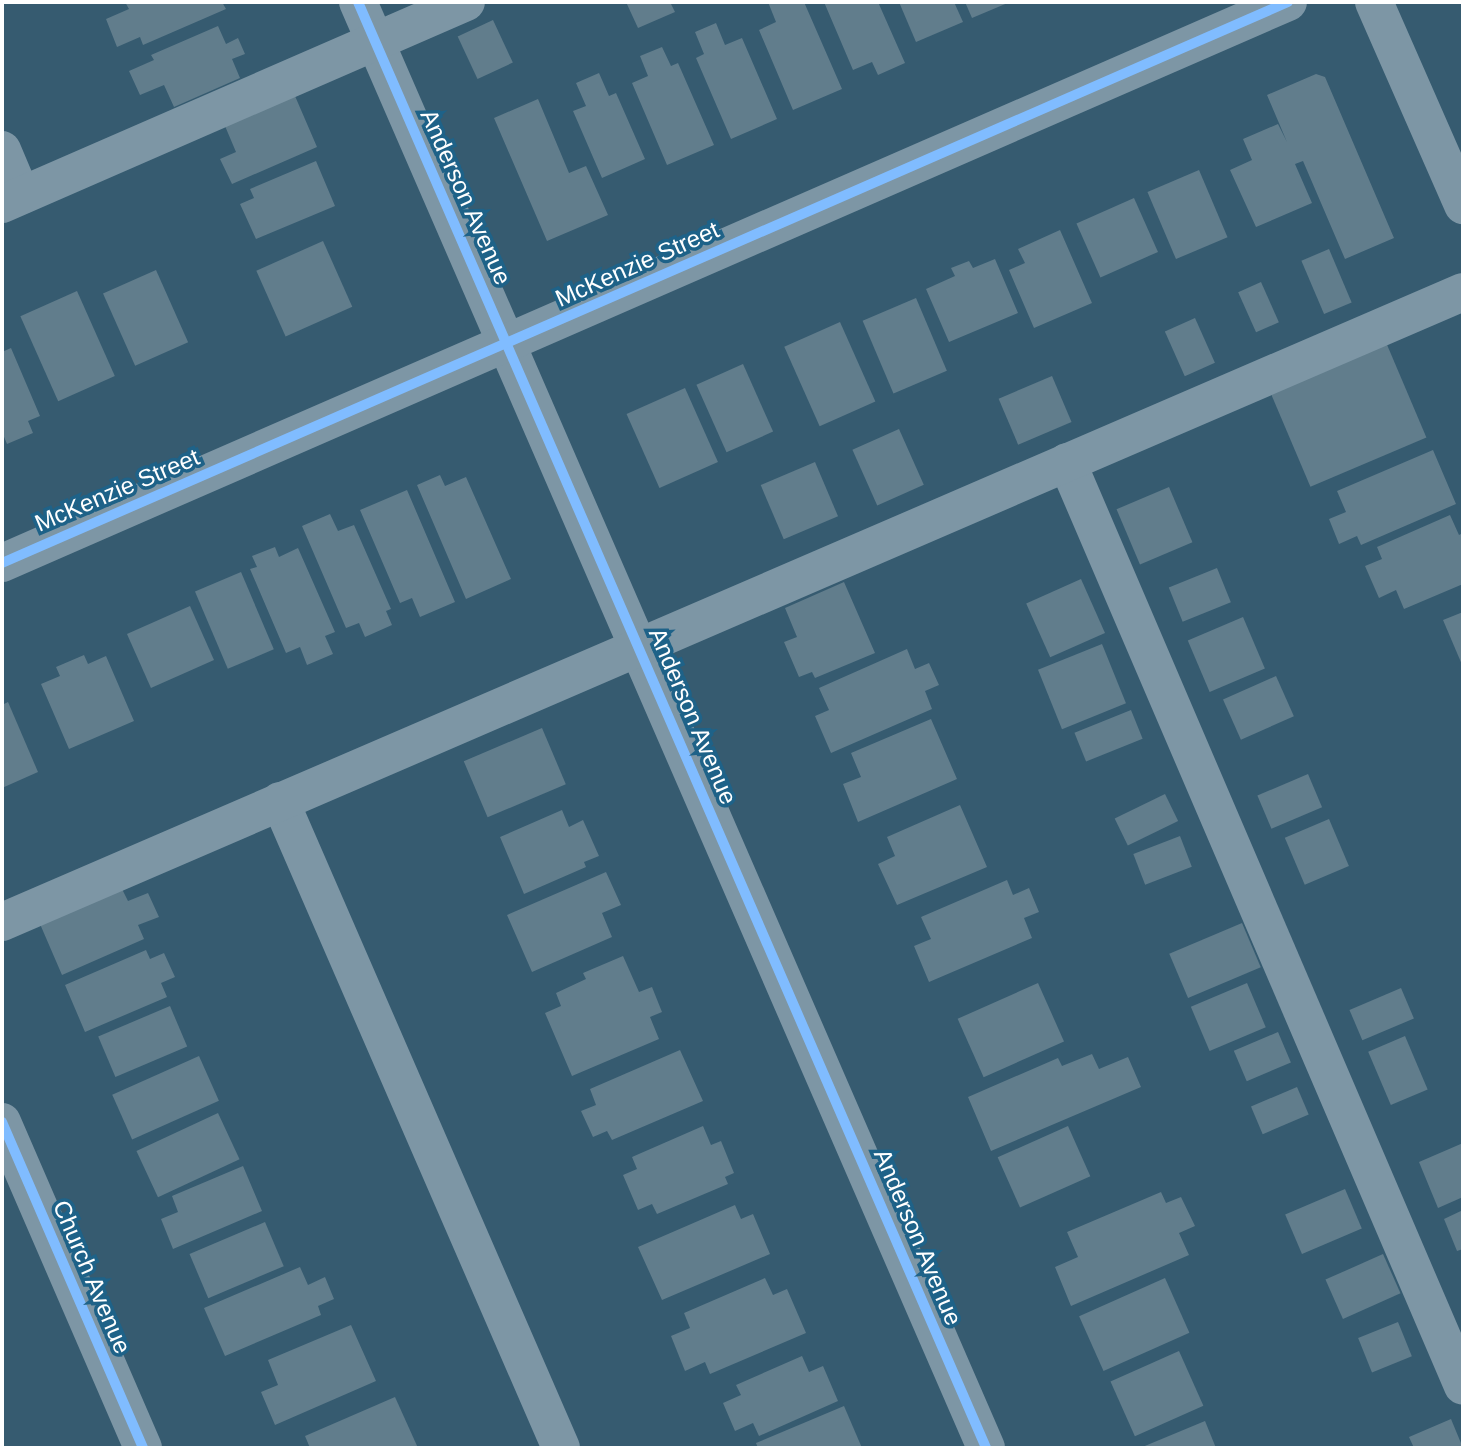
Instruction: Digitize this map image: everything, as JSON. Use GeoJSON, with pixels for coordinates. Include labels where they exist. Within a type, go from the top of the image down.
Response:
{"type":"FeatureCollection","features":[{"type":"Feature","properties":{"kind":"street","name":"Anderson Avenue"},"geometry":{"type":"LineString","coordinates":[[358,2],[986,1448]]}},
{"type":"Feature","properties":{"kind":"street"},"geometry":{"type":"LineString","coordinates":[[2,150],[12,200],[466,2]]}},
{"type":"Feature","properties":{"kind":"street","name":"McKenzie Street"},"geometry":{"type":"LineString","coordinates":[[2,563],[1288,2]]}},
{"type":"Feature","properties":{"kind":"street"},"geometry":{"type":"LineString","coordinates":[[1374,2],[1463,205]]}},
{"type":"Feature","properties":{"kind":"street"},"geometry":{"type":"LineString","coordinates":[[2,922],[1463,292]]}},
{"type":"Feature","properties":{"kind":"street"},"geometry":{"type":"LineString","coordinates":[[1067,462],[1463,1386]]}},
{"type":"Feature","properties":{"kind":"street"},"geometry":{"type":"LineString","coordinates":[[280,801],[561,1448]]}},
{"type":"Feature","properties":{"kind":"street","name":"Church Avenue"},"geometry":{"type":"LineString","coordinates":[[2,1122],[143,1448]]}},
{"type":"Feature","properties":{"kind":"building"},"geometry":{"type":"Polygon","coordinates":[[[125,2],[222,2],[226,9],[143,45],[140,37],[117,47],[106,19],[129,9],[125,2]]]}},
{"type":"Feature","properties":{"kind":"building"},"geometry":{"type":"Polygon","coordinates":[[[626,2],[670,2],[675,12],[638,28],[626,2]]]}},
{"type":"Feature","properties":{"kind":"building"},"geometry":{"type":"Polygon","coordinates":[[[768,2],[804,2],[842,89],[793,110],[759,30],[776,22],[768,2]]]}},
{"type":"Feature","properties":{"kind":"building"},"geometry":{"type":"Polygon","coordinates":[[[824,2],[878,2],[905,63],[878,75],[872,62],[853,70],[824,2]]]}},
{"type":"Feature","properties":{"kind":"building"},"geometry":{"type":"Polygon","coordinates":[[[899,2],[954,2],[963,22],[916,42],[899,2]]]}},
{"type":"Feature","properties":{"kind":"building"},"geometry":{"type":"Polygon","coordinates":[[[965,2],[1010,2],[972,18],[965,2]]]}},
{"type":"Feature","properties":{"kind":"building"},"geometry":{"type":"Polygon","coordinates":[[[493,20],[513,63],[478,79],[458,36],[493,20]]]}},
{"type":"Feature","properties":{"kind":"building"},"geometry":{"type":"Polygon","coordinates":[[[716,23],[725,45],[742,38],[777,119],[731,139],[696,58],[704,54],[695,32],[716,23]]]}},
{"type":"Feature","properties":{"kind":"building"},"geometry":{"type":"Polygon","coordinates":[[[218,26],[226,44],[238,38],[245,54],[232,59],[240,78],[174,107],[164,85],[140,95],[129,71],[154,60],[151,55],[218,26]]]}},
{"type":"Feature","properties":{"kind":"building"},"geometry":{"type":"Polygon","coordinates":[[[662,47],[671,66],[678,63],[714,145],[667,165],[632,83],[648,76],[640,56],[662,47]]]}},
{"type":"Feature","properties":{"kind":"building"},"geometry":{"type":"Polygon","coordinates":[[[599,73],[609,96],[616,93],[645,159],[602,178],[573,111],[586,106],[576,83],[599,73]]]}},
{"type":"Feature","properties":{"kind":"building"},"geometry":{"type":"Polygon","coordinates":[[[1316,74],[1325,77],[1394,238],[1345,259],[1303,161],[1295,164],[1312,203],[1256,227],[1230,170],[1252,160],[1243,139],[1278,124],[1287,142],[1267,95],[1316,74]]]}},
{"type":"Feature","properties":{"kind":"building"},"geometry":{"type":"Polygon","coordinates":[[[295,96],[317,147],[232,184],[220,159],[236,152],[225,126],[295,96]]]}},
{"type":"Feature","properties":{"kind":"building"},"geometry":{"type":"Polygon","coordinates":[[[538,99],[569,173],[586,166],[608,215],[547,241],[494,118],[538,99]]]}},
{"type":"Feature","properties":{"kind":"building"},"geometry":{"type":"Polygon","coordinates":[[[316,161],[335,206],[256,239],[240,204],[254,198],[250,189],[316,161]]]}},
{"type":"Feature","properties":{"kind":"building"},"geometry":{"type":"Polygon","coordinates":[[[1199,170],[1228,237],[1176,259],[1147,192],[1199,170]]]}},
{"type":"Feature","properties":{"kind":"building"},"geometry":{"type":"Polygon","coordinates":[[[1134,198],[1158,252],[1100,278],[1076,224],[1134,198]]]}},
{"type":"Feature","properties":{"kind":"building"},"geometry":{"type":"Polygon","coordinates":[[[1060,230],[1092,303],[1034,328],[1009,270],[1025,263],[1018,249],[1060,230]]]}},
{"type":"Feature","properties":{"kind":"building"},"geometry":{"type":"Polygon","coordinates":[[[323,241],[352,307],[286,336],[256,271],[323,241]]]}},
{"type":"Feature","properties":{"kind":"building"},"geometry":{"type":"Polygon","coordinates":[[[1329,249],[1352,302],[1324,314],[1301,261],[1329,249]]]}},
{"type":"Feature","properties":{"kind":"building"},"geometry":{"type":"Polygon","coordinates":[[[995,259],[1018,313],[949,342],[926,289],[955,276],[951,268],[969,261],[973,268],[995,259]]]}},
{"type":"Feature","properties":{"kind":"building"},"geometry":{"type":"Polygon","coordinates":[[[156,270],[188,342],[135,366],[103,294],[156,270]]]}},
{"type":"Feature","properties":{"kind":"building"},"geometry":{"type":"Polygon","coordinates":[[[1261,282],[1279,322],[1256,332],[1238,292],[1261,282]]]}},
{"type":"Feature","properties":{"kind":"building"},"geometry":{"type":"Polygon","coordinates":[[[77,291],[115,376],[58,401],[20,316],[77,291]]]}},
{"type":"Feature","properties":{"kind":"building"},"geometry":{"type":"Polygon","coordinates":[[[916,298],[947,371],[893,393],[863,321],[916,298]]]}},
{"type":"Feature","properties":{"kind":"building"},"geometry":{"type":"Polygon","coordinates":[[[1195,318],[1215,363],[1185,376],[1165,331],[1195,318]]]}},
{"type":"Feature","properties":{"kind":"building"},"geometry":{"type":"Polygon","coordinates":[[[840,322],[875,401],[820,426],[784,347],[840,322]]]}},
{"type":"Feature","properties":{"kind":"building"},"geometry":{"type":"Polygon","coordinates":[[[1385,340],[1426,438],[1310,487],[1269,389],[1385,340]]]}},
{"type":"Feature","properties":{"kind":"building"},"geometry":{"type":"Polygon","coordinates":[[[11,348],[40,416],[28,421],[33,433],[7,444],[2,432],[2,352],[11,348]]]}},
{"type":"Feature","properties":{"kind":"building"},"geometry":{"type":"Polygon","coordinates":[[[743,364],[773,432],[727,452],[696,385],[743,364]]]}},
{"type":"Feature","properties":{"kind":"building"},"geometry":{"type":"Polygon","coordinates":[[[1052,376],[1072,422],[1018,445],[999,399],[1052,376]]]}},
{"type":"Feature","properties":{"kind":"building"},"geometry":{"type":"Polygon","coordinates":[[[685,388],[718,462],[659,488],[627,414],[685,388]]]}},
{"type":"Feature","properties":{"kind":"building"},"geometry":{"type":"Polygon","coordinates":[[[899,429],[924,485],[877,505],[852,450],[899,429]]]}},
{"type":"Feature","properties":{"kind":"building"},"geometry":{"type":"Polygon","coordinates":[[[1433,450],[1456,504],[1361,545],[1357,536],[1339,544],[1329,519],[1346,512],[1337,491],[1433,450]]]}},
{"type":"Feature","properties":{"kind":"building"},"geometry":{"type":"Polygon","coordinates":[[[815,462],[838,516],[784,539],[761,485],[815,462]]]}},
{"type":"Feature","properties":{"kind":"building"},"geometry":{"type":"Polygon","coordinates":[[[440,475],[445,486],[466,477],[511,579],[466,599],[417,485],[440,475]]]}},
{"type":"Feature","properties":{"kind":"building"},"geometry":{"type":"Polygon","coordinates":[[[1169,487],[1192,542],[1140,565],[1117,509],[1169,487]]]}},
{"type":"Feature","properties":{"kind":"building"},"geometry":{"type":"Polygon","coordinates":[[[407,490],[455,602],[420,617],[412,598],[400,603],[360,510],[407,490]]]}},
{"type":"Feature","properties":{"kind":"building"},"geometry":{"type":"Polygon","coordinates":[[[330,514],[338,531],[354,525],[391,609],[386,611],[392,625],[365,637],[359,623],[346,628],[302,526],[330,514]]]}},
{"type":"Feature","properties":{"kind":"building"},"geometry":{"type":"Polygon","coordinates":[[[1450,515],[1459,535],[1463,533],[1463,584],[1404,609],[1396,590],[1379,598],[1365,566],[1382,559],[1377,547],[1450,515]]]}},
{"type":"Feature","properties":{"kind":"building"},"geometry":{"type":"Polygon","coordinates":[[[275,547],[279,557],[298,548],[335,632],[325,636],[333,654],[307,665],[300,647],[286,653],[250,569],[257,567],[252,556],[275,547]]]}},
{"type":"Feature","properties":{"kind":"building"},"geometry":{"type":"Polygon","coordinates":[[[1217,568],[1231,602],[1183,622],[1169,587],[1217,568]]]}},
{"type":"Feature","properties":{"kind":"building"},"geometry":{"type":"Polygon","coordinates":[[[241,572],[274,649],[228,669],[195,592],[241,572]]]}},
{"type":"Feature","properties":{"kind":"building"},"geometry":{"type":"Polygon","coordinates":[[[1081,579],[1105,633],[1050,657],[1026,603],[1081,579]]]}},
{"type":"Feature","properties":{"kind":"building"},"geometry":{"type":"Polygon","coordinates":[[[844,582],[875,653],[815,678],[812,672],[799,677],[784,642],[797,637],[785,608],[844,582]]]}},
{"type":"Feature","properties":{"kind":"building"},"geometry":{"type":"Polygon","coordinates":[[[190,606],[214,660],[151,688],[127,634],[190,606]]]}},
{"type":"Feature","properties":{"kind":"building"},"geometry":{"type":"Polygon","coordinates":[[[1463,612],[1463,667],[1443,620],[1463,612]]]}},
{"type":"Feature","properties":{"kind":"building"},"geometry":{"type":"Polygon","coordinates":[[[1243,617],[1265,669],[1210,692],[1188,640],[1243,617]]]}},
{"type":"Feature","properties":{"kind":"building"},"geometry":{"type":"Polygon","coordinates":[[[1102,644],[1126,703],[1062,729],[1038,670],[1102,644]]]}},
{"type":"Feature","properties":{"kind":"building"},"geometry":{"type":"Polygon","coordinates":[[[907,649],[915,669],[929,663],[939,685],[925,691],[932,709],[831,753],[815,716],[829,710],[819,688],[907,649]]]}},
{"type":"Feature","properties":{"kind":"building"},"geometry":{"type":"Polygon","coordinates":[[[84,655],[88,664],[106,656],[134,721],[69,749],[41,684],[60,676],[56,667],[84,655]]]}},
{"type":"Feature","properties":{"kind":"building"},"geometry":{"type":"Polygon","coordinates":[[[1276,676],[1294,716],[1241,740],[1223,700],[1276,676]]]}},
{"type":"Feature","properties":{"kind":"building"},"geometry":{"type":"Polygon","coordinates":[[[8,702],[38,772],[2,788],[2,705],[8,702]]]}},
{"type":"Feature","properties":{"kind":"building"},"geometry":{"type":"Polygon","coordinates":[[[1131,710],[1143,739],[1086,762],[1074,733],[1131,710]]]}},
{"type":"Feature","properties":{"kind":"building"},"geometry":{"type":"Polygon","coordinates":[[[931,719],[957,779],[858,822],[843,784],[861,777],[851,753],[931,719]]]}},
{"type":"Feature","properties":{"kind":"building"},"geometry":{"type":"Polygon","coordinates":[[[542,728],[566,784],[488,817],[464,761],[542,728]]]}},
{"type":"Feature","properties":{"kind":"building"},"geometry":{"type":"Polygon","coordinates":[[[1308,774],[1322,807],[1271,829],[1257,795],[1308,774]]]}},
{"type":"Feature","properties":{"kind":"building"},"geometry":{"type":"Polygon","coordinates":[[[1165,794],[1178,821],[1128,846],[1115,819],[1165,794]]]}},
{"type":"Feature","properties":{"kind":"building"},"geometry":{"type":"Polygon","coordinates":[[[960,805],[987,867],[897,905],[878,864],[895,856],[887,837],[960,805]]]}},
{"type":"Feature","properties":{"kind":"building"},"geometry":{"type":"Polygon","coordinates":[[[562,810],[569,827],[583,820],[599,856],[584,862],[586,867],[524,894],[500,837],[562,810]]]}},
{"type":"Feature","properties":{"kind":"building"},"geometry":{"type":"Polygon","coordinates":[[[1329,819],[1349,866],[1305,885],[1285,838],[1329,819]]]}},
{"type":"Feature","properties":{"kind":"building"},"geometry":{"type":"Polygon","coordinates":[[[1180,836],[1192,867],[1145,885],[1133,854],[1180,836]]]}},
{"type":"Feature","properties":{"kind":"building"},"geometry":{"type":"Polygon","coordinates":[[[606,872],[621,905],[602,913],[612,937],[532,972],[507,915],[606,872]]]}},
{"type":"Feature","properties":{"kind":"building"},"geometry":{"type":"Polygon","coordinates":[[[1007,880],[1013,895],[1029,888],[1039,912],[1024,918],[1032,938],[929,982],[914,946],[931,939],[921,917],[1007,880]]]}},
{"type":"Feature","properties":{"kind":"building"},"geometry":{"type":"Polygon","coordinates":[[[122,889],[128,901],[148,893],[159,917],[138,925],[144,939],[62,975],[40,924],[122,889]]]}},
{"type":"Feature","properties":{"kind":"building"},"geometry":{"type":"Polygon","coordinates":[[[1242,923],[1261,967],[1188,998],[1169,954],[1242,923]]]}},
{"type":"Feature","properties":{"kind":"building"},"geometry":{"type":"Polygon","coordinates":[[[146,950],[150,959],[164,953],[175,977],[161,983],[167,997],[85,1032],[65,985],[146,950]]]}},
{"type":"Feature","properties":{"kind":"building"},"geometry":{"type":"Polygon","coordinates":[[[623,956],[639,992],[652,987],[662,1012],[650,1017],[659,1039],[572,1076],[545,1013],[561,1006],[556,993],[586,979],[583,973],[623,956]]]}},
{"type":"Feature","properties":{"kind":"building"},"geometry":{"type":"Polygon","coordinates":[[[1038,983],[1064,1041],[984,1077],[958,1019],[1038,983]]]}},
{"type":"Feature","properties":{"kind":"building"},"geometry":{"type":"Polygon","coordinates":[[[1247,983],[1266,1027],[1210,1051],[1191,1007],[1247,983]]]}},
{"type":"Feature","properties":{"kind":"building"},"geometry":{"type":"Polygon","coordinates":[[[1401,988],[1414,1018],[1362,1040],[1349,1010],[1401,988]]]}},
{"type":"Feature","properties":{"kind":"building"},"geometry":{"type":"Polygon","coordinates":[[[170,1006],[187,1047],[115,1077],[98,1036],[170,1006]]]}},
{"type":"Feature","properties":{"kind":"building"},"geometry":{"type":"Polygon","coordinates":[[[1278,1032],[1291,1062],[1247,1081],[1234,1051],[1278,1032]]]}},
{"type":"Feature","properties":{"kind":"building"},"geometry":{"type":"Polygon","coordinates":[[[1405,1036],[1428,1089],[1391,1105],[1368,1052],[1405,1036]]]}},
{"type":"Feature","properties":{"kind":"building"},"geometry":{"type":"Polygon","coordinates":[[[680,1050],[703,1101],[612,1140],[607,1131],[593,1137],[581,1111],[596,1105],[590,1089],[680,1050]]]}},
{"type":"Feature","properties":{"kind":"building"},"geometry":{"type":"Polygon","coordinates":[[[1092,1054],[1099,1069],[1128,1057],[1141,1087],[991,1151],[968,1097],[1058,1058],[1062,1066],[1092,1054]]]}},
{"type":"Feature","properties":{"kind":"building"},"geometry":{"type":"Polygon","coordinates":[[[199,1056],[219,1101],[132,1139],[112,1095],[199,1056]]]}},
{"type":"Feature","properties":{"kind":"building"},"geometry":{"type":"Polygon","coordinates":[[[1297,1087],[1309,1115],[1263,1134],[1251,1107],[1297,1087]]]}},
{"type":"Feature","properties":{"kind":"building"},"geometry":{"type":"Polygon","coordinates":[[[218,1113],[240,1159],[158,1197],[136,1151],[218,1113]]]}},
{"type":"Feature","properties":{"kind":"building"},"geometry":{"type":"Polygon","coordinates":[[[703,1126],[711,1145],[721,1141],[734,1173],[725,1177],[728,1184],[657,1214],[652,1204],[638,1210],[623,1175],[637,1169],[632,1157],[703,1126]]]}},
{"type":"Feature","properties":{"kind":"building"},"geometry":{"type":"Polygon","coordinates":[[[1068,1126],[1090,1176],[1020,1208],[998,1157],[1068,1126]]]}},
{"type":"Feature","properties":{"kind":"building"},"geometry":{"type":"Polygon","coordinates":[[[1463,1143],[1463,1197],[1438,1208],[1419,1162],[1463,1143]]]}},
{"type":"Feature","properties":{"kind":"building"},"geometry":{"type":"Polygon","coordinates":[[[243,1166],[262,1211],[173,1249],[161,1219],[178,1212],[172,1196],[243,1166]]]}},
{"type":"Feature","properties":{"kind":"building"},"geometry":{"type":"Polygon","coordinates":[[[1345,1189],[1362,1229],[1302,1254],[1285,1214],[1345,1189]]]}},
{"type":"Feature","properties":{"kind":"building"},"geometry":{"type":"Polygon","coordinates":[[[1161,1192],[1166,1203],[1181,1197],[1195,1226],[1179,1233],[1189,1255],[1071,1306],[1055,1267],[1078,1257],[1067,1232],[1161,1192]]]}},
{"type":"Feature","properties":{"kind":"building"},"geometry":{"type":"Polygon","coordinates":[[[735,1205],[741,1219],[753,1214],[770,1254],[662,1300],[638,1247],[735,1205]]]}},
{"type":"Feature","properties":{"kind":"building"},"geometry":{"type":"Polygon","coordinates":[[[1463,1210],[1463,1249],[1457,1251],[1444,1219],[1463,1210]]]}},
{"type":"Feature","properties":{"kind":"building"},"geometry":{"type":"Polygon","coordinates":[[[265,1222],[284,1266],[208,1298],[190,1254],[265,1222]]]}},
{"type":"Feature","properties":{"kind":"building"},"geometry":{"type":"Polygon","coordinates":[[[1383,1254],[1400,1293],[1343,1319],[1325,1280],[1383,1254]]]}},
{"type":"Feature","properties":{"kind":"building"},"geometry":{"type":"Polygon","coordinates":[[[300,1267],[308,1285],[325,1277],[334,1299],[318,1306],[321,1315],[225,1356],[204,1308],[300,1267]]]}},
{"type":"Feature","properties":{"kind":"building"},"geometry":{"type":"Polygon","coordinates":[[[765,1278],[773,1295],[787,1289],[806,1333],[710,1374],[705,1362],[685,1371],[671,1336],[690,1328],[684,1313],[765,1278]]]}},
{"type":"Feature","properties":{"kind":"building"},"geometry":{"type":"Polygon","coordinates":[[[1165,1278],[1189,1333],[1104,1371],[1079,1316],[1165,1278]]]}},
{"type":"Feature","properties":{"kind":"building"},"geometry":{"type":"Polygon","coordinates":[[[1398,1322],[1412,1356],[1372,1372],[1358,1338],[1398,1322]]]}},
{"type":"Feature","properties":{"kind":"building"},"geometry":{"type":"Polygon","coordinates":[[[351,1325],[376,1381],[275,1425],[261,1392],[278,1385],[268,1360],[351,1325]]]}},
{"type":"Feature","properties":{"kind":"building"},"geometry":{"type":"Polygon","coordinates":[[[1179,1351],[1203,1406],[1135,1436],[1110,1382],[1179,1351]]]}},
{"type":"Feature","properties":{"kind":"building"},"geometry":{"type":"Polygon","coordinates":[[[802,1356],[809,1372],[823,1366],[838,1401],[759,1436],[753,1423],[735,1431],[723,1403],[741,1395],[736,1385],[802,1356]]]}},
{"type":"Feature","properties":{"kind":"building"},"geometry":{"type":"Polygon","coordinates":[[[395,1397],[418,1448],[310,1448],[305,1436],[395,1397]]]}},
{"type":"Feature","properties":{"kind":"building"},"geometry":{"type":"Polygon","coordinates":[[[844,1406],[862,1448],[758,1448],[756,1443],[844,1406]]]}},
{"type":"Feature","properties":{"kind":"building"},"geometry":{"type":"Polygon","coordinates":[[[1451,1419],[1463,1448],[1414,1448],[1409,1437],[1451,1419]]]}},
{"type":"Feature","properties":{"kind":"building"},"geometry":{"type":"Polygon","coordinates":[[[1205,1421],[1216,1448],[1140,1448],[1205,1421]]]}},
{"type":"Feature","properties":{"kind":"cycle path"},"geometry":{"type":"LineString","coordinates":[[358,2],[986,1448]]}},
{"type":"Feature","properties":{"kind":"cycle path"},"geometry":{"type":"LineString","coordinates":[[2,563],[1288,2]]}},
{"type":"Feature","properties":{"kind":"cycle path"},"geometry":{"type":"LineString","coordinates":[[2,1122],[143,1448]]}}]}
